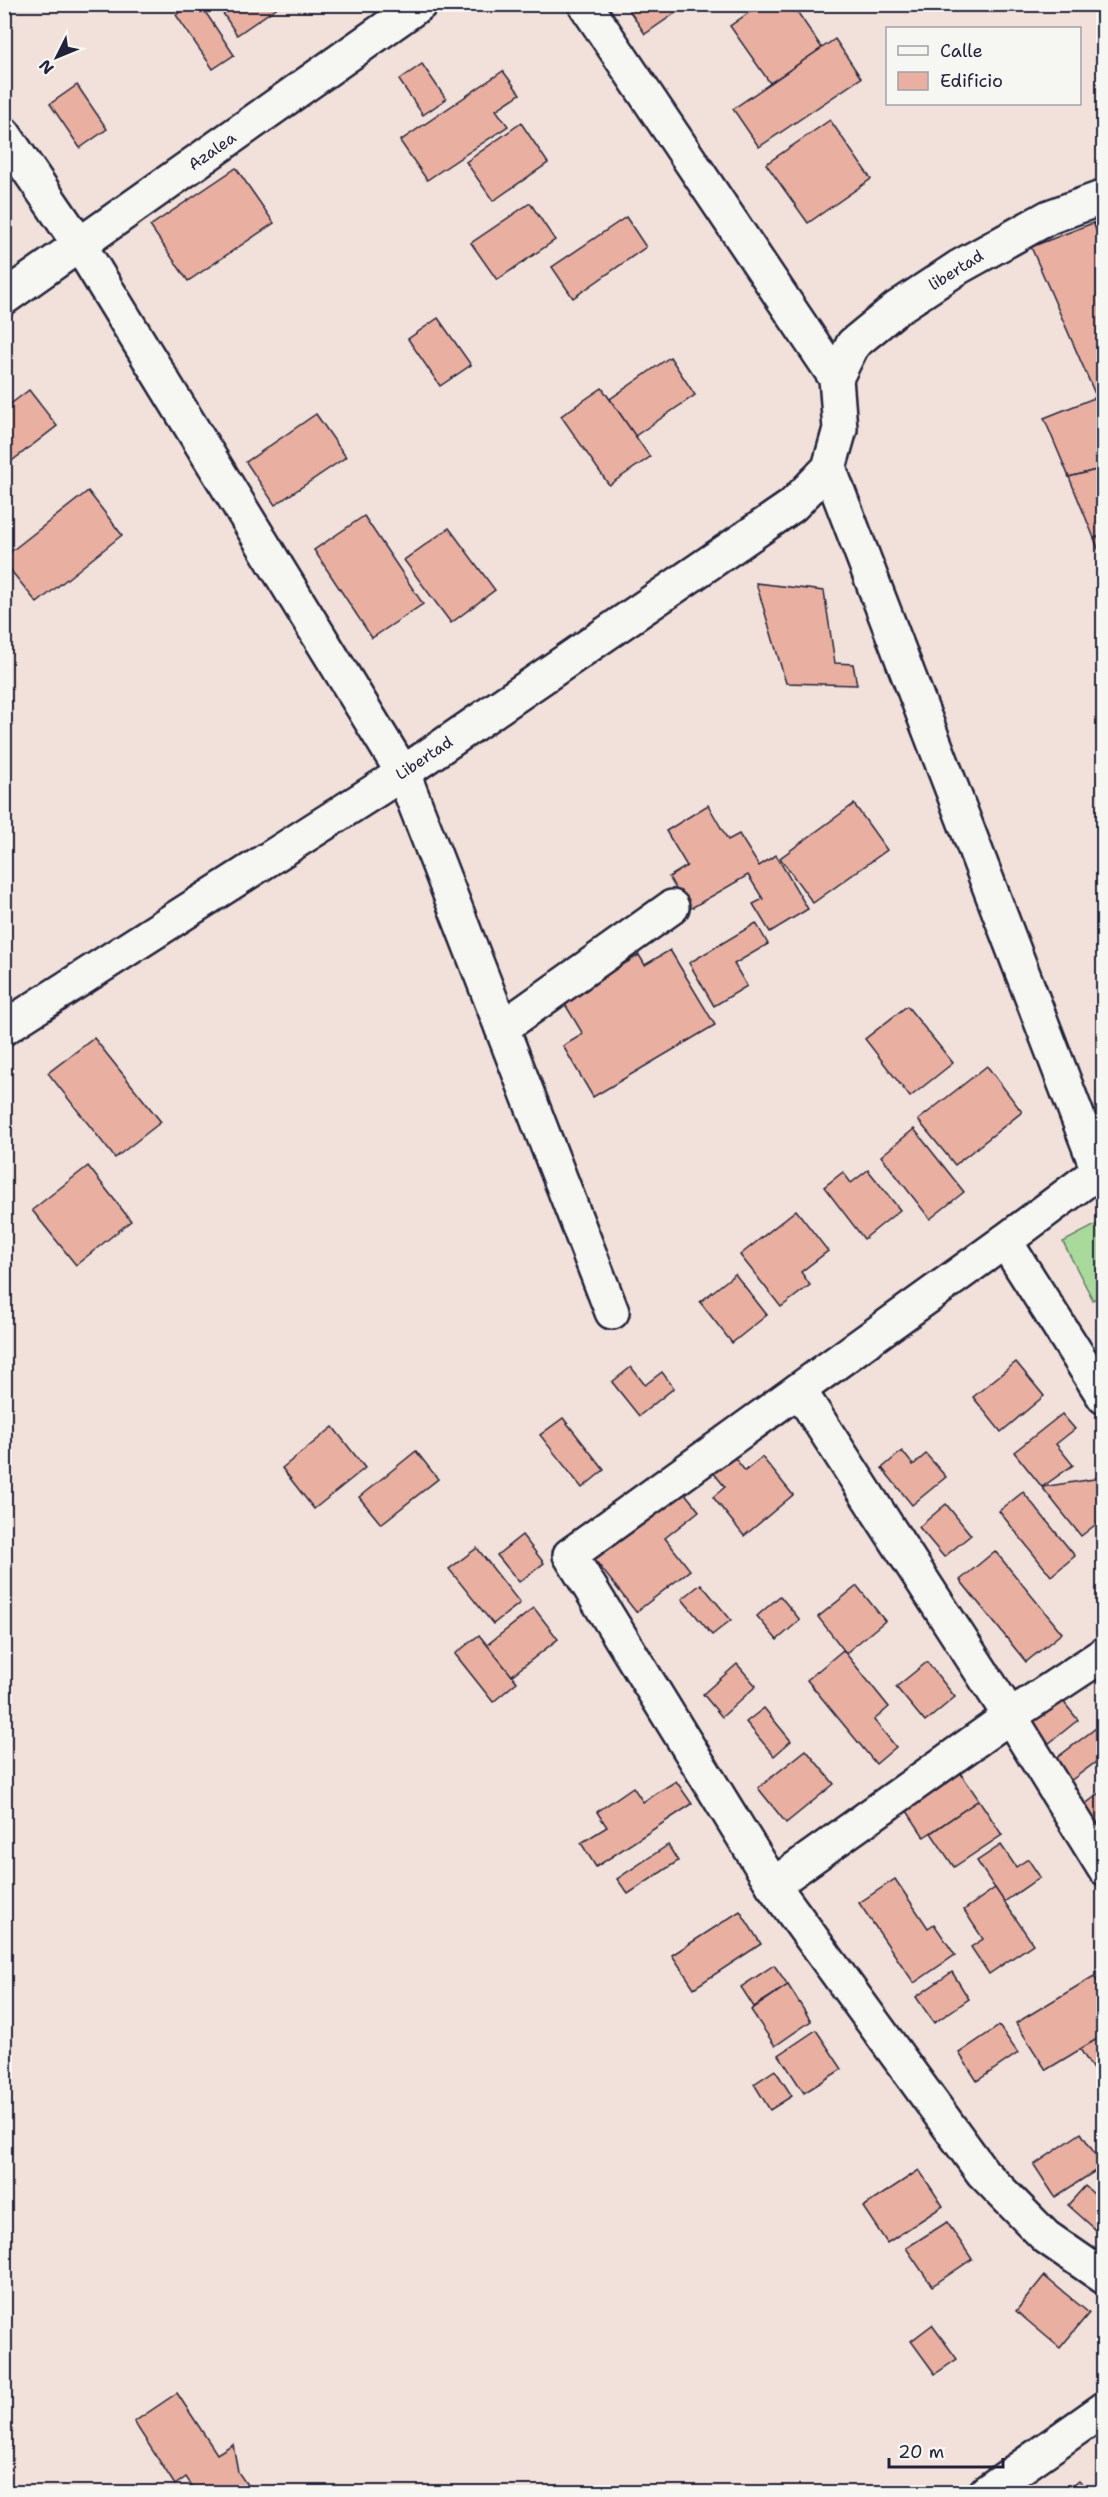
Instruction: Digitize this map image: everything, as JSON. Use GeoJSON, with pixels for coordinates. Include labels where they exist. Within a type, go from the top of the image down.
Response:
{"type":"FeatureCollection","features":[{"type":"Feature","properties":{"kind":"street","name":"Azalea"},"geometry":{"type":"LineString","coordinates":[[4,298],[420,4]]}},
{"type":"Feature","properties":{"kind":"street"},"geometry":{"type":"LineString","coordinates":[[585,4],[836,378],[840,429],[829,468],[1101,1169],[570,1555],[773,1885],[982,2173],[1046,2237],[1104,2277]]}},
{"type":"Feature","properties":{"kind":"street"},"geometry":{"type":"LineString","coordinates":[[4,134],[79,244],[403,773],[612,1312]]}},
{"type":"Feature","properties":{"kind":"street","name":"libertad"},"geometry":{"type":"LineString","coordinates":[[836,378],[853,344],[897,308],[959,267],[1049,217],[1104,197]]}},
{"type":"Feature","properties":{"kind":"street","name":"Libertad"},"geometry":{"type":"LineString","coordinates":[[4,1028],[403,773],[792,506],[829,468]]}},
{"type":"Feature","properties":{"kind":"street"},"geometry":{"type":"LineString","coordinates":[[502,1028],[672,907]]}},
{"type":"Feature","properties":{"kind":"street"},"geometry":{"type":"LineString","coordinates":[[1005,1241],[1104,1397]]}},
{"type":"Feature","properties":{"kind":"street"},"geometry":{"type":"LineString","coordinates":[[799,1390],[1010,1716],[1104,1868]]}},
{"type":"Feature","properties":{"kind":"street"},"geometry":{"type":"LineString","coordinates":[[773,1885],[1010,1716],[1104,1654]]}},
{"type":"Feature","properties":{"kind":"street"},"geometry":{"type":"LineString","coordinates":[[986,2493],[1104,2409]]}},
{"type":"Feature","properties":{"kind":"green space"},"geometry":{"type":"Polygon","coordinates":[[[1103,1221],[1103,1294],[1093,1300],[1063,1242],[1103,1221]]]}},
{"type":"Feature","properties":{"kind":"building"},"geometry":{"type":"Polygon","coordinates":[[[190,4],[200,4],[234,55],[213,69],[176,15],[190,4]]]}},
{"type":"Feature","properties":{"kind":"building"},"geometry":{"type":"Polygon","coordinates":[[[217,4],[282,4],[237,35],[217,4]]]}},
{"type":"Feature","properties":{"kind":"building"},"geometry":{"type":"Polygon","coordinates":[[[625,4],[677,4],[681,9],[645,34],[625,4]]]}},
{"type":"Feature","properties":{"kind":"building"},"geometry":{"type":"Polygon","coordinates":[[[761,4],[792,4],[822,48],[770,83],[730,26],[761,4]]]}},
{"type":"Feature","properties":{"kind":"building"},"geometry":{"type":"Polygon","coordinates":[[[835,39],[861,78],[759,147],[733,109],[835,39]]]}},
{"type":"Feature","properties":{"kind":"building"},"geometry":{"type":"Polygon","coordinates":[[[422,64],[446,99],[423,115],[399,80],[422,64]]]}},
{"type":"Feature","properties":{"kind":"building"},"geometry":{"type":"Polygon","coordinates":[[[503,71],[520,94],[496,110],[508,126],[427,180],[400,141],[503,71]]]}},
{"type":"Feature","properties":{"kind":"building"},"geometry":{"type":"Polygon","coordinates":[[[77,85],[107,129],[80,148],[50,104],[77,85]]]}},
{"type":"Feature","properties":{"kind":"building"},"geometry":{"type":"Polygon","coordinates":[[[830,120],[871,179],[808,223],[766,164],[830,120]]]}},
{"type":"Feature","properties":{"kind":"building"},"geometry":{"type":"Polygon","coordinates":[[[521,123],[548,163],[493,201],[466,162],[521,123]]]}},
{"type":"Feature","properties":{"kind":"building"},"geometry":{"type":"Polygon","coordinates":[[[236,168],[274,223],[188,281],[150,226],[236,168]]]}},
{"type":"Feature","properties":{"kind":"building"},"geometry":{"type":"Polygon","coordinates":[[[530,203],[555,240],[497,280],[471,243],[530,203]]]}},
{"type":"Feature","properties":{"kind":"building"},"geometry":{"type":"Polygon","coordinates":[[[626,217],[646,247],[573,298],[552,267],[626,217]]]}},
{"type":"Feature","properties":{"kind":"building"},"geometry":{"type":"Polygon","coordinates":[[[1104,219],[1104,247],[1093,223],[1104,219]]]}},
{"type":"Feature","properties":{"kind":"building"},"geometry":{"type":"Polygon","coordinates":[[[1093,223],[1104,247],[1104,394],[1096,396],[1031,247],[1093,223]]]}},
{"type":"Feature","properties":{"kind":"building"},"geometry":{"type":"Polygon","coordinates":[[[438,318],[471,365],[440,386],[408,339],[438,318]]]}},
{"type":"Feature","properties":{"kind":"building"},"geometry":{"type":"Polygon","coordinates":[[[670,357],[695,395],[635,436],[610,399],[670,357]]]}},
{"type":"Feature","properties":{"kind":"building"},"geometry":{"type":"Polygon","coordinates":[[[602,388],[650,457],[609,485],[561,416],[602,388]]]}},
{"type":"Feature","properties":{"kind":"building"},"geometry":{"type":"Polygon","coordinates":[[[29,390],[57,426],[4,467],[4,409],[29,390]]]}},
{"type":"Feature","properties":{"kind":"building"},"geometry":{"type":"Polygon","coordinates":[[[1104,394],[1104,468],[1069,477],[1044,418],[1104,394]]]}},
{"type":"Feature","properties":{"kind":"building"},"geometry":{"type":"Polygon","coordinates":[[[316,414],[346,457],[275,505],[246,462],[316,414]]]}},
{"type":"Feature","properties":{"kind":"building"},"geometry":{"type":"Polygon","coordinates":[[[1104,468],[1104,536],[1094,538],[1069,477],[1104,468]]]}},
{"type":"Feature","properties":{"kind":"building"},"geometry":{"type":"Polygon","coordinates":[[[88,491],[122,535],[37,603],[4,562],[4,557],[88,491]]]}},
{"type":"Feature","properties":{"kind":"building"},"geometry":{"type":"Polygon","coordinates":[[[364,516],[423,604],[372,638],[314,550],[364,516]]]}},
{"type":"Feature","properties":{"kind":"building"},"geometry":{"type":"Polygon","coordinates":[[[449,528],[495,590],[451,623],[404,560],[449,528]]]}},
{"type":"Feature","properties":{"kind":"building"},"geometry":{"type":"Polygon","coordinates":[[[1104,536],[1104,564],[1094,538],[1104,536]]]}},
{"type":"Feature","properties":{"kind":"building"},"geometry":{"type":"Polygon","coordinates":[[[756,583],[824,591],[835,663],[853,664],[857,685],[786,683],[756,583]]]}},
{"type":"Feature","properties":{"kind":"building"},"geometry":{"type":"Polygon","coordinates":[[[854,804],[887,850],[813,903],[780,858],[854,804]]]}},
{"type":"Feature","properties":{"kind":"building"},"geometry":{"type":"Polygon","coordinates":[[[708,805],[728,840],[739,834],[759,866],[776,855],[808,909],[770,932],[753,904],[763,899],[748,875],[688,910],[669,877],[687,866],[666,831],[708,805]]]}},
{"type":"Feature","properties":{"kind":"building"},"geometry":{"type":"Polygon","coordinates":[[[756,923],[768,944],[734,964],[747,986],[714,1006],[689,963],[756,923]]]}},
{"type":"Feature","properties":{"kind":"building"},"geometry":{"type":"Polygon","coordinates":[[[670,950],[715,1025],[593,1097],[563,1046],[583,1034],[563,1001],[639,955],[645,965],[670,950]]]}},
{"type":"Feature","properties":{"kind":"building"},"geometry":{"type":"Polygon","coordinates":[[[907,1006],[953,1063],[910,1097],[865,1039],[907,1006]]]}},
{"type":"Feature","properties":{"kind":"building"},"geometry":{"type":"Polygon","coordinates":[[[94,1038],[161,1122],[115,1158],[48,1073],[94,1038]]]}},
{"type":"Feature","properties":{"kind":"building"},"geometry":{"type":"Polygon","coordinates":[[[987,1066],[1022,1112],[955,1165],[918,1120],[987,1066]]]}},
{"type":"Feature","properties":{"kind":"building"},"geometry":{"type":"Polygon","coordinates":[[[914,1129],[964,1192],[930,1219],[881,1156],[914,1129]]]}},
{"type":"Feature","properties":{"kind":"building"},"geometry":{"type":"Polygon","coordinates":[[[88,1166],[131,1221],[76,1265],[32,1210],[88,1166]]]}},
{"type":"Feature","properties":{"kind":"building"},"geometry":{"type":"Polygon","coordinates":[[[868,1170],[900,1210],[864,1239],[824,1187],[843,1172],[851,1183],[868,1170]]]}},
{"type":"Feature","properties":{"kind":"building"},"geometry":{"type":"Polygon","coordinates":[[[796,1210],[828,1251],[801,1272],[810,1285],[781,1307],[740,1255],[796,1210]]]}},
{"type":"Feature","properties":{"kind":"building"},"geometry":{"type":"Polygon","coordinates":[[[735,1274],[767,1315],[732,1343],[700,1302],[735,1274]]]}},
{"type":"Feature","properties":{"kind":"building"},"geometry":{"type":"Polygon","coordinates":[[[1016,1362],[1044,1396],[1001,1432],[973,1397],[1016,1362]]]}},
{"type":"Feature","properties":{"kind":"building"},"geometry":{"type":"Polygon","coordinates":[[[631,1367],[645,1385],[662,1372],[674,1388],[639,1416],[612,1382],[631,1367]]]}},
{"type":"Feature","properties":{"kind":"building"},"geometry":{"type":"Polygon","coordinates":[[[1062,1414],[1075,1429],[1056,1444],[1073,1465],[1042,1487],[1014,1452],[1062,1414]]]}},
{"type":"Feature","properties":{"kind":"building"},"geometry":{"type":"Polygon","coordinates":[[[563,1418],[604,1470],[582,1488],[540,1435],[563,1418]]]}},
{"type":"Feature","properties":{"kind":"building"},"geometry":{"type":"Polygon","coordinates":[[[333,1427],[365,1468],[314,1509],[282,1468],[333,1427]]]}},
{"type":"Feature","properties":{"kind":"building"},"geometry":{"type":"Polygon","coordinates":[[[724,1444],[745,1471],[762,1457],[793,1495],[744,1536],[713,1497],[725,1487],[704,1461],[724,1444]]]}},
{"type":"Feature","properties":{"kind":"building"},"geometry":{"type":"Polygon","coordinates":[[[416,1451],[438,1479],[381,1524],[359,1497],[416,1451]]]}},
{"type":"Feature","properties":{"kind":"building"},"geometry":{"type":"Polygon","coordinates":[[[902,1451],[913,1465],[926,1454],[946,1477],[912,1505],[882,1468],[902,1451]]]}},
{"type":"Feature","properties":{"kind":"building"},"geometry":{"type":"Polygon","coordinates":[[[1104,1471],[1104,1518],[1081,1536],[1042,1487],[1094,1479],[1104,1471]]]}},
{"type":"Feature","properties":{"kind":"building"},"geometry":{"type":"Polygon","coordinates":[[[675,1481],[699,1511],[665,1538],[690,1570],[636,1612],[587,1550],[675,1481]]]}},
{"type":"Feature","properties":{"kind":"building"},"geometry":{"type":"Polygon","coordinates":[[[1023,1492],[1075,1556],[1051,1576],[999,1511],[1023,1492]]]}},
{"type":"Feature","properties":{"kind":"building"},"geometry":{"type":"Polygon","coordinates":[[[946,1504],[971,1535],[944,1557],[919,1527],[946,1504]]]}},
{"type":"Feature","properties":{"kind":"building"},"geometry":{"type":"Polygon","coordinates":[[[522,1535],[544,1563],[519,1582],[497,1555],[522,1535]]]}},
{"type":"Feature","properties":{"kind":"building"},"geometry":{"type":"Polygon","coordinates":[[[477,1548],[520,1603],[493,1624],[449,1569],[477,1548]]]}},
{"type":"Feature","properties":{"kind":"building"},"geometry":{"type":"Polygon","coordinates":[[[995,1551],[1062,1633],[1026,1662],[960,1580],[995,1551]]]}},
{"type":"Feature","properties":{"kind":"building"},"geometry":{"type":"Polygon","coordinates":[[[701,1584],[731,1620],[712,1635],[682,1599],[701,1584]]]}},
{"type":"Feature","properties":{"kind":"building"},"geometry":{"type":"Polygon","coordinates":[[[857,1586],[885,1621],[846,1653],[818,1617],[857,1586]]]}},
{"type":"Feature","properties":{"kind":"building"},"geometry":{"type":"Polygon","coordinates":[[[780,1596],[800,1620],[777,1640],[757,1616],[780,1596]]]}},
{"type":"Feature","properties":{"kind":"building"},"geometry":{"type":"Polygon","coordinates":[[[534,1608],[558,1639],[511,1676],[487,1645],[534,1608]]]}},
{"type":"Feature","properties":{"kind":"building"},"geometry":{"type":"Polygon","coordinates":[[[479,1635],[517,1682],[493,1702],[455,1654],[479,1635]]]}},
{"type":"Feature","properties":{"kind":"building"},"geometry":{"type":"Polygon","coordinates":[[[843,1650],[889,1707],[874,1720],[896,1747],[876,1764],[807,1680],[843,1650]]]}},
{"type":"Feature","properties":{"kind":"building"},"geometry":{"type":"Polygon","coordinates":[[[927,1662],[955,1697],[925,1722],[896,1687],[927,1662]]]}},
{"type":"Feature","properties":{"kind":"building"},"geometry":{"type":"Polygon","coordinates":[[[737,1664],[756,1686],[722,1717],[703,1694],[737,1664]]]}},
{"type":"Feature","properties":{"kind":"building"},"geometry":{"type":"Polygon","coordinates":[[[1058,1695],[1078,1720],[1043,1748],[1024,1724],[1058,1695]]]}},
{"type":"Feature","properties":{"kind":"building"},"geometry":{"type":"Polygon","coordinates":[[[764,1708],[791,1741],[774,1756],[746,1722],[764,1708]]]}},
{"type":"Feature","properties":{"kind":"building"},"geometry":{"type":"Polygon","coordinates":[[[1104,1722],[1104,1756],[1066,1784],[1050,1763],[1104,1722]]]}},
{"type":"Feature","properties":{"kind":"building"},"geometry":{"type":"Polygon","coordinates":[[[806,1750],[834,1784],[786,1823],[758,1788],[806,1750]]]}},
{"type":"Feature","properties":{"kind":"building"},"geometry":{"type":"Polygon","coordinates":[[[955,1765],[979,1800],[924,1837],[901,1802],[955,1765]]]}},
{"type":"Feature","properties":{"kind":"building"},"geometry":{"type":"Polygon","coordinates":[[[676,1781],[692,1804],[596,1867],[581,1843],[607,1827],[597,1812],[633,1787],[643,1802],[676,1781]]]}},
{"type":"Feature","properties":{"kind":"building"},"geometry":{"type":"Polygon","coordinates":[[[1104,1790],[1104,1843],[1072,1814],[1104,1790]]]}},
{"type":"Feature","properties":{"kind":"building"},"geometry":{"type":"Polygon","coordinates":[[[979,1800],[1002,1835],[954,1867],[931,1833],[979,1800]]]}},
{"type":"Feature","properties":{"kind":"building"},"geometry":{"type":"Polygon","coordinates":[[[668,1845],[678,1861],[628,1894],[617,1879],[668,1845]]]}},
{"type":"Feature","properties":{"kind":"building"},"geometry":{"type":"Polygon","coordinates":[[[1001,1845],[1016,1867],[1028,1859],[1040,1877],[1004,1902],[977,1861],[1001,1845]]]}},
{"type":"Feature","properties":{"kind":"building"},"geometry":{"type":"Polygon","coordinates":[[[895,1879],[928,1928],[934,1924],[955,1955],[914,1983],[859,1903],[895,1879]]]}},
{"type":"Feature","properties":{"kind":"building"},"geometry":{"type":"Polygon","coordinates":[[[995,1888],[1033,1944],[989,1974],[971,1947],[983,1939],[964,1910],[995,1888]]]}},
{"type":"Feature","properties":{"kind":"building"},"geometry":{"type":"Polygon","coordinates":[[[740,1911],[761,1944],[694,1988],[672,1955],[740,1911]]]}},
{"type":"Feature","properties":{"kind":"building"},"geometry":{"type":"Polygon","coordinates":[[[774,1965],[788,1985],[754,2007],[741,1987],[774,1965]]]}},
{"type":"Feature","properties":{"kind":"building"},"geometry":{"type":"Polygon","coordinates":[[[952,1972],[969,1999],[934,2023],[916,1997],[952,1972]]]}},
{"type":"Feature","properties":{"kind":"building"},"geometry":{"type":"Polygon","coordinates":[[[1094,1976],[1104,1992],[1104,2035],[1046,2070],[1016,2023],[1094,1976]]]}},
{"type":"Feature","properties":{"kind":"building"},"geometry":{"type":"Polygon","coordinates":[[[788,1985],[811,2021],[775,2046],[751,2010],[788,1985]]]}},
{"type":"Feature","properties":{"kind":"building"},"geometry":{"type":"Polygon","coordinates":[[[999,2026],[1018,2053],[977,2081],[959,2053],[999,2026]]]}},
{"type":"Feature","properties":{"kind":"building"},"geometry":{"type":"Polygon","coordinates":[[[816,2030],[842,2069],[804,2093],[779,2055],[816,2030]]]}},
{"type":"Feature","properties":{"kind":"building"},"geometry":{"type":"Polygon","coordinates":[[[1104,2035],[1104,2087],[1080,2049],[1104,2035]]]}},
{"type":"Feature","properties":{"kind":"building"},"geometry":{"type":"Polygon","coordinates":[[[775,2070],[792,2096],[770,2110],[754,2084],[775,2070]]]}},
{"type":"Feature","properties":{"kind":"building"},"geometry":{"type":"Polygon","coordinates":[[[1081,2133],[1103,2166],[1055,2197],[1034,2165],[1081,2133]]]}},
{"type":"Feature","properties":{"kind":"building"},"geometry":{"type":"Polygon","coordinates":[[[919,2170],[943,2206],[887,2243],[863,2207],[919,2170]]]}},
{"type":"Feature","properties":{"kind":"building"},"geometry":{"type":"Polygon","coordinates":[[[1085,2186],[1104,2203],[1104,2237],[1068,2205],[1085,2186]]]}},
{"type":"Feature","properties":{"kind":"building"},"geometry":{"type":"Polygon","coordinates":[[[947,2222],[972,2259],[932,2286],[906,2248],[947,2222]]]}},
{"type":"Feature","properties":{"kind":"building"},"geometry":{"type":"Polygon","coordinates":[[[1044,2276],[1089,2313],[1060,2348],[1016,2311],[1044,2276]]]}},
{"type":"Feature","properties":{"kind":"building"},"geometry":{"type":"Polygon","coordinates":[[[932,2325],[957,2359],[935,2374],[911,2341],[932,2325]]]}},
{"type":"Feature","properties":{"kind":"building"},"geometry":{"type":"Polygon","coordinates":[[[177,2393],[217,2454],[233,2444],[238,2472],[252,2492],[196,2492],[186,2477],[175,2485],[134,2422],[177,2393]]]}},
{"type":"Feature","properties":{"kind":"building"},"geometry":{"type":"Polygon","coordinates":[[[1079,2481],[1089,2492],[1066,2492],[1079,2481]]]}},
{"type":"Feature","properties":{"kind":"building"},"geometry":{"type":"Polygon","coordinates":[[[276,2485],[281,2492],[264,2492],[276,2485]]]}}]}
